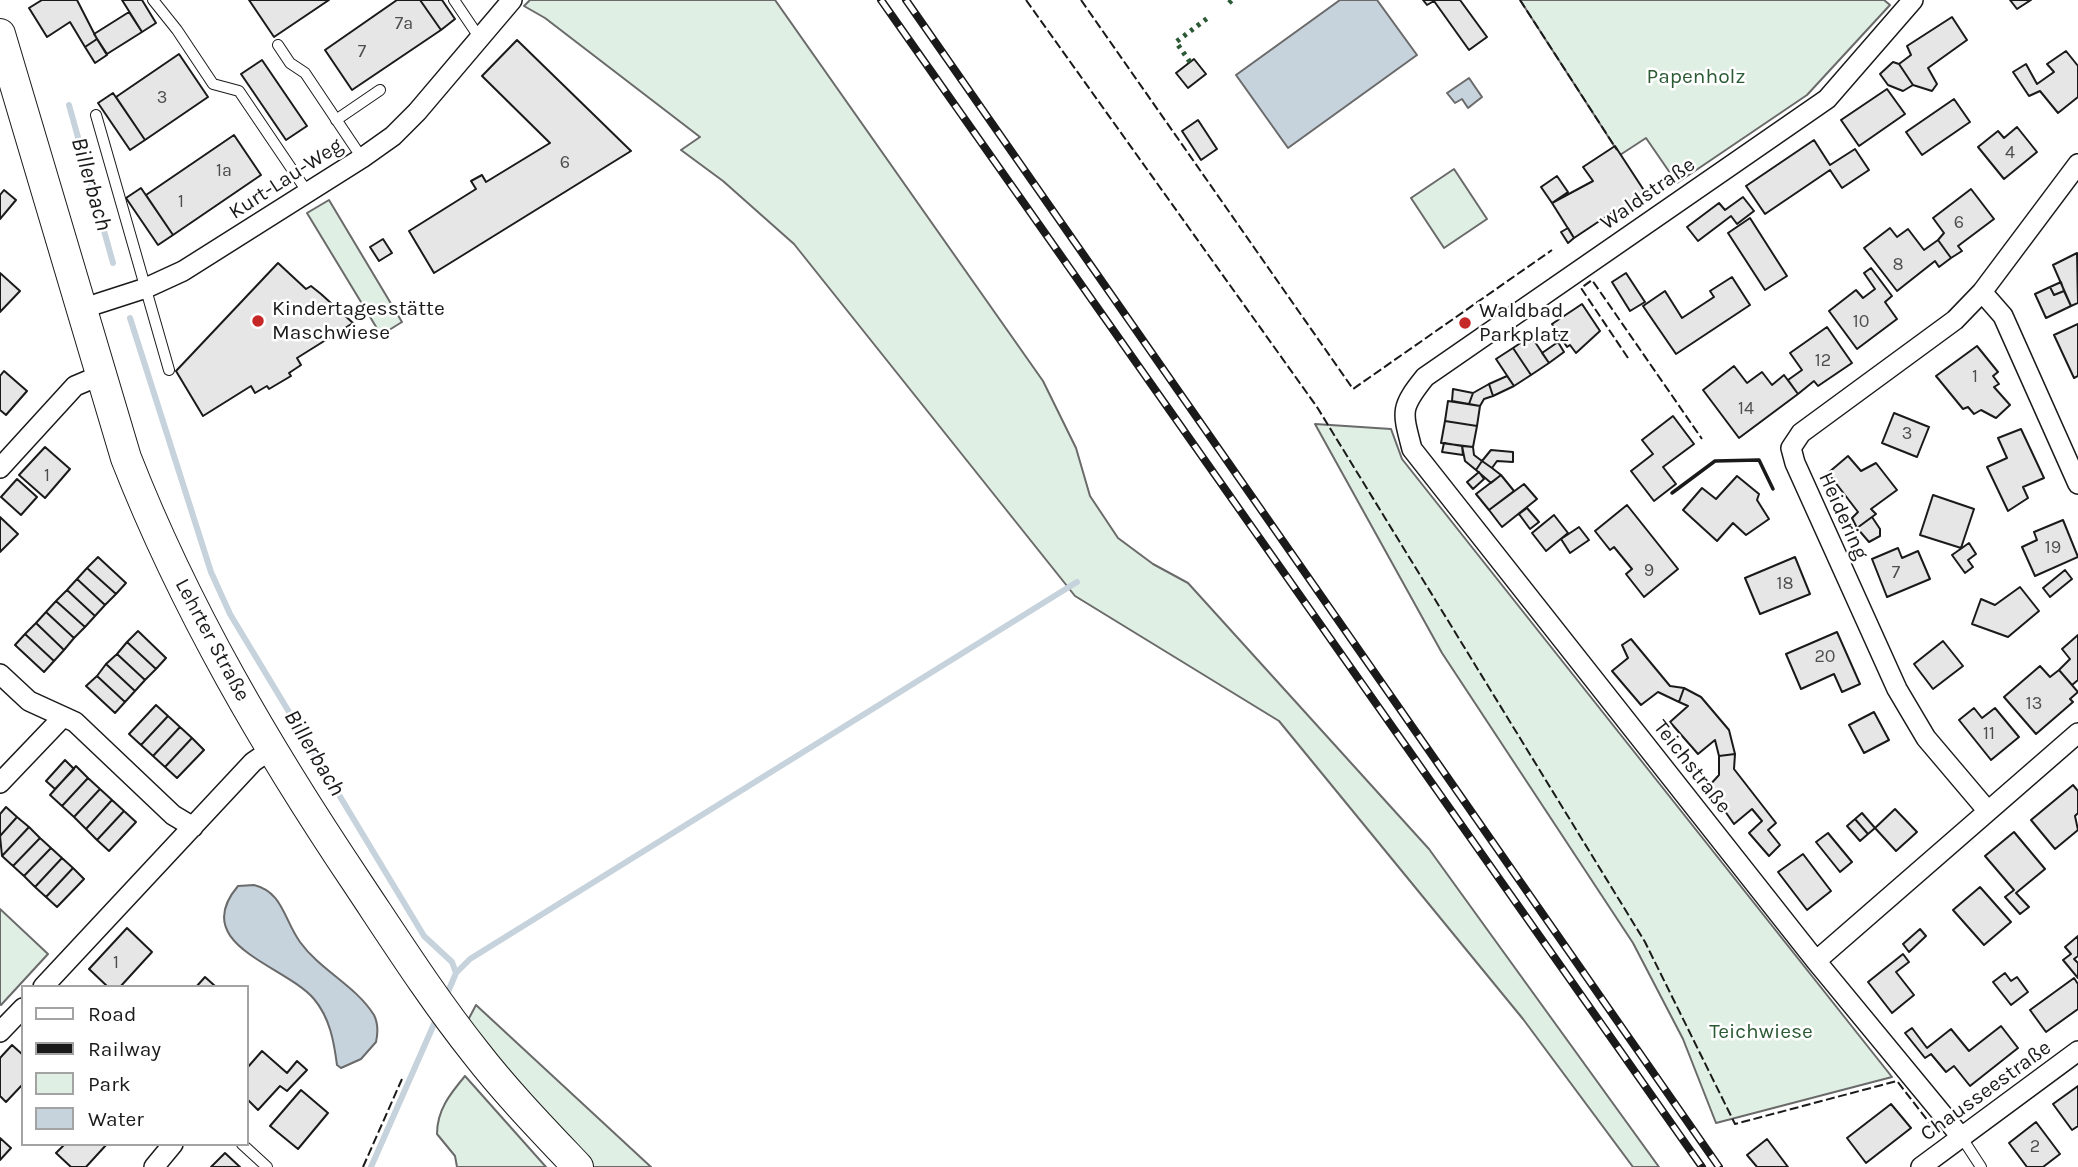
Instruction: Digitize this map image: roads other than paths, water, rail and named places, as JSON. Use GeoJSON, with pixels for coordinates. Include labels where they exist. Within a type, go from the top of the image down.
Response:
{"type":"FeatureCollection","features":[{"type":"Feature","properties":{"kind":"main road","name":"Lehrter Straße"},"geometry":{"type":"LineString","coordinates":[[2,46],[126,458],[149,518],[206,632],[272,749],[323,831],[429,989],[520,1107],[578,1167]]}},
{"type":"Feature","properties":{"kind":"street","name":"Kurt-Lau-Weg"},"geometry":{"type":"LineString","coordinates":[[81,309],[146,288],[183,271],[362,158],[417,112],[512,0]]}},
{"type":"Feature","properties":{"kind":"street","name":"Waldstraße"},"geometry":{"type":"LineString","coordinates":[[1403,415],[1409,397],[1425,377],[1827,100],[1913,0]]}},
{"type":"Feature","properties":{"kind":"street","name":"Heidering"},"geometry":{"type":"LineString","coordinates":[[1987,810],[1926,738],[1896,689],[1795,463],[1791,447],[1801,433],[1955,320],[1982,292],[2078,164]]}},
{"type":"Feature","properties":{"kind":"street"},"geometry":{"type":"LineString","coordinates":[[1982,292],[2003,316],[2078,484]]}},
{"type":"Feature","properties":{"kind":"street"},"geometry":{"type":"LineString","coordinates":[[0,468],[75,386],[101,375]]}},
{"type":"Feature","properties":{"kind":"street","name":"Teichstraße"},"geometry":{"type":"LineString","coordinates":[[1403,415],[1412,449],[1816,961],[1962,1138]]}},
{"type":"Feature","properties":{"kind":"street"},"geometry":{"type":"LineString","coordinates":[[0,674],[29,701],[75,722],[173,815],[193,827]]}},
{"type":"Feature","properties":{"kind":"street"},"geometry":{"type":"LineString","coordinates":[[0,783],[63,717]]}},
{"type":"Feature","properties":{"kind":"street"},"geometry":{"type":"LineString","coordinates":[[1816,961],[2078,733]]}},
{"type":"Feature","properties":{"kind":"street"},"geometry":{"type":"LineString","coordinates":[[55,983],[253,762],[272,749]]}},
{"type":"Feature","properties":{"kind":"street"},"geometry":{"type":"LineString","coordinates":[[0,1032],[21,1010]]}},
{"type":"Feature","properties":{"kind":"street","name":"Chausseestraße"},"geometry":{"type":"LineString","coordinates":[[1922,1167],[2078,1051]]}},
{"type":"Feature","properties":{"kind":"street"},"geometry":{"type":"LineString","coordinates":[[154,1167],[171,1146]]}},
{"type":"Feature","properties":{"kind":"lane"},"geometry":{"type":"LineString","coordinates":[[153,0],[213,84],[239,90],[308,193]]}},
{"type":"Feature","properties":{"kind":"lane"},"geometry":{"type":"LineString","coordinates":[[454,0],[480,37]]}},
{"type":"Feature","properties":{"kind":"lane"},"geometry":{"type":"LineString","coordinates":[[278,45],[290,63],[304,73],[362,158]]}},
{"type":"Feature","properties":{"kind":"lane"},"geometry":{"type":"LineString","coordinates":[[337,120],[380,90]]}},
{"type":"Feature","properties":{"kind":"lane"},"geometry":{"type":"LineString","coordinates":[[96,114],[169,370]]}},
{"type":"Feature","properties":{"kind":"lane"},"geometry":{"type":"LineString","coordinates":[[1962,1138],[1980,1167]]}},
{"type":"Feature","properties":{"kind":"lane"},"geometry":{"type":"LineString","coordinates":[[244,1146],[267,1167]]}},
{"type":"Feature","properties":{"kind":"water"},"geometry":{"type":"Polygon","coordinates":[[[1340,0],[1377,0],[1417,55],[1288,148],[1236,75],[1340,0]]]}},
{"type":"Feature","properties":{"kind":"water"},"geometry":{"type":"Polygon","coordinates":[[[1469,78],[1482,97],[1468,108],[1462,99],[1455,103],[1447,93],[1469,78]]]}},
{"type":"Feature","properties":{"kind":"water"},"geometry":{"type":"Polygon","coordinates":[[[254,885],[264,889],[277,900],[308,952],[357,995],[374,1015],[376,1042],[361,1059],[341,1068],[337,1065],[328,1022],[314,999],[246,952],[232,939],[225,924],[226,906],[238,886],[254,885]]]}},
{"type":"Feature","properties":{"kind":"waterway","name":"Billerbach"},"geometry":{"type":"LineString","coordinates":[[69,105],[113,263]]}},
{"type":"Feature","properties":{"kind":"waterway","name":"Billerbach"},"geometry":{"type":"LineString","coordinates":[[130,318],[211,572],[230,614],[424,936],[452,962],[456,973]]}},
{"type":"Feature","properties":{"kind":"waterway"},"geometry":{"type":"LineString","coordinates":[[445,999],[456,973],[470,959],[1077,582]]}},
{"type":"Feature","properties":{"kind":"waterway","name":"Billerbach"},"geometry":{"type":"LineString","coordinates":[[371,1167],[438,1015]]}},
{"type":"Feature","properties":{"kind":"railway"},"geometry":{"type":"LineString","coordinates":[[881,0],[1702,1167]]}},
{"type":"Feature","properties":{"kind":"railway"},"geometry":{"type":"LineString","coordinates":[[906,0],[1719,1167]]}},
{"type":"Feature","properties":{"kind":"place","name":"Kindertagesstätte Maschwiese"},"geometry":{"type":"Point","coordinates":[258,321]}},
{"type":"Feature","properties":{"kind":"place","name":"Waldbad Parkplatz"},"geometry":{"type":"Point","coordinates":[1465,323]}},
{"type":"Feature","properties":{"kind":"park label","name":"Papenholz"},"geometry":{"type":"Point","coordinates":[1696,77]}},
{"type":"Feature","properties":{"kind":"park label","name":"Teichwiese"},"geometry":{"type":"Point","coordinates":[1761,1032]}}]}
